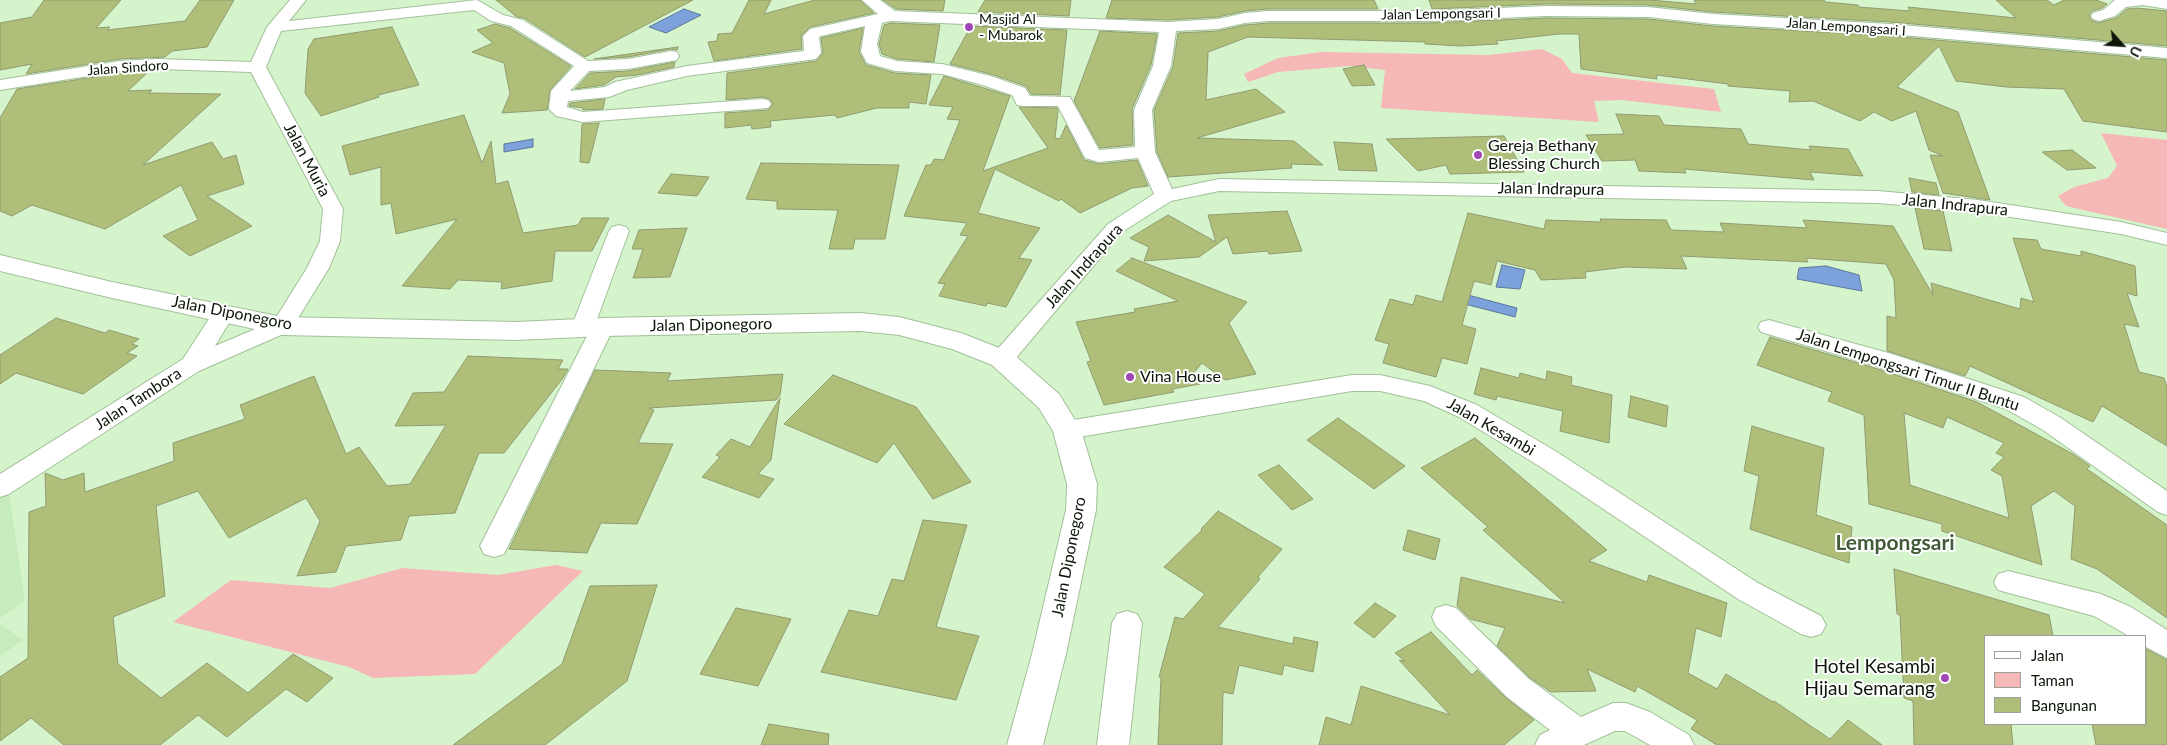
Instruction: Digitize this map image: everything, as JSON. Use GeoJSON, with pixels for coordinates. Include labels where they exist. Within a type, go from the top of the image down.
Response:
{"type":"FeatureCollection","features":[{"type":"Feature","properties":{"kind":"main road","name":"Jalan Diponegoro"},"geometry":{"type":"LineString","coordinates":[[0,262],[112,290],[282,326],[516,331],[593,327],[882,323],[961,342],[1002,359],[1049,401],[1067,430],[1082,484],[1081,510],[1049,654],[1026,745]]}},
{"type":"Feature","properties":{"kind":"street"},"geometry":{"type":"LineString","coordinates":[[257,67],[275,27],[298,0]]}},
{"type":"Feature","properties":{"kind":"street"},"geometry":{"type":"LineString","coordinates":[[870,0],[883,18],[869,44],[869,52],[873,59],[895,66],[942,69],[985,80],[1019,92],[1023,101],[1064,101],[1092,154],[1099,156],[1145,152]]}},
{"type":"Feature","properties":{"kind":"street"},"geometry":{"type":"LineString","coordinates":[[1684,0],[1695,17]]}},
{"type":"Feature","properties":{"kind":"street"},"geometry":{"type":"LineString","coordinates":[[2099,16],[2109,13],[2122,2],[2140,0],[2167,4]]}},
{"type":"Feature","properties":{"kind":"street"},"geometry":{"type":"LineString","coordinates":[[275,27],[477,5],[497,18],[517,23],[585,66]]}},
{"type":"Feature","properties":{"kind":"street","name":"Jalan Lempongsari I"},"geometry":{"type":"LineString","coordinates":[[559,97],[609,92],[644,80],[698,69],[810,55],[813,53],[811,36],[816,32],[883,18],[1168,27],[1218,24],[1245,18],[1268,16],[1429,16],[1616,6],[1695,17],[1890,29],[2167,53]]}},
{"type":"Feature","properties":{"kind":"street"},"geometry":{"type":"LineString","coordinates":[[1165,196],[1145,152],[1143,110],[1162,66],[1168,27]]}},
{"type":"Feature","properties":{"kind":"street"},"geometry":{"type":"LineString","coordinates":[[671,56],[628,64],[585,66],[560,91],[558,108],[562,112],[583,117],[762,104]]}},
{"type":"Feature","properties":{"kind":"street","name":"Jalan Sindoro"},"geometry":{"type":"LineString","coordinates":[[0,85],[120,66],[158,64],[257,67]]}},
{"type":"Feature","properties":{"kind":"street","name":"Jalan Muria"},"geometry":{"type":"LineString","coordinates":[[257,67],[333,209],[330,241],[318,268],[282,326]]}},
{"type":"Feature","properties":{"kind":"street","name":"Jalan Indrapura"},"geometry":{"type":"LineString","coordinates":[[1002,359],[1116,228],[1165,196],[1198,188],[1237,185],[1878,196],[1978,206],[2121,228],[2167,239]]}},
{"type":"Feature","properties":{"kind":"street"},"geometry":{"type":"LineString","coordinates":[[494,546],[593,327],[619,231]]}},
{"type":"Feature","properties":{"kind":"street"},"geometry":{"type":"LineString","coordinates":[[191,365],[224,313]]}},
{"type":"Feature","properties":{"kind":"street","name":"Jalan Tambora"},"geometry":{"type":"LineString","coordinates":[[0,487],[191,365],[282,326]]}},
{"type":"Feature","properties":{"kind":"street","name":"Jalan Lempongsari Timur II Buntu"},"geometry":{"type":"LineString","coordinates":[[1769,327],[1892,362],[2015,402],[2052,424],[2167,505]]}},
{"type":"Feature","properties":{"kind":"street","name":"Jalan Kesambi"},"geometry":{"type":"LineString","coordinates":[[1067,430],[1352,382],[1380,383],[1430,394],[1468,411],[1548,460],[1733,582],[1811,625]]}},
{"type":"Feature","properties":{"kind":"street"},"geometry":{"type":"LineString","coordinates":[[2008,582],[2100,606],[2121,616],[2167,645]]}},
{"type":"Feature","properties":{"kind":"street"},"geometry":{"type":"LineString","coordinates":[[1446,618],[1518,688],[1564,738],[1613,717],[1626,717],[1639,722],[1678,745]]}},
{"type":"Feature","properties":{"kind":"street"},"geometry":{"type":"LineString","coordinates":[[1113,745],[1127,623]]}},
{"type":"Feature","properties":{"kind":"shaded area"},"geometry":{"type":"Polygon","coordinates":[[[9,492],[25,601],[0,618],[0,498],[9,492]]]}},
{"type":"Feature","properties":{"kind":"shaded area"},"geometry":{"type":"Polygon","coordinates":[[[0,624],[23,640],[0,656],[0,624]]]}},
{"type":"Feature","properties":{"kind":"green space"},"geometry":{"type":"Polygon","coordinates":[[[1542,49],[1562,59],[1572,73],[1714,89],[1721,112],[1622,100],[1594,101],[1599,122],[1381,108],[1385,70],[1349,66],[1278,72],[1248,82],[1244,74],[1278,58],[1321,52],[1488,55],[1542,49]]]}},
{"type":"Feature","properties":{"kind":"green space"},"geometry":{"type":"Polygon","coordinates":[[[2101,133],[2167,140],[2167,229],[2066,206],[2058,196],[2074,187],[2108,178],[2117,166],[2101,133]]]}},
{"type":"Feature","properties":{"kind":"green space"},"geometry":{"type":"Polygon","coordinates":[[[556,565],[583,571],[475,674],[373,678],[349,667],[173,622],[231,580],[330,588],[402,568],[498,575],[556,565]]]}},
{"type":"Feature","properties":{"kind":"water"},"geometry":{"type":"Polygon","coordinates":[[[684,9],[701,15],[666,33],[649,27],[684,9]]]}},
{"type":"Feature","properties":{"kind":"water"},"geometry":{"type":"Polygon","coordinates":[[[533,139],[533,147],[504,152],[504,144],[533,139]]]}},
{"type":"Feature","properties":{"kind":"water"},"geometry":{"type":"Polygon","coordinates":[[[1502,265],[1525,270],[1520,289],[1496,287],[1502,265]]]}},
{"type":"Feature","properties":{"kind":"water"},"geometry":{"type":"Polygon","coordinates":[[[1826,266],[1859,275],[1862,291],[1797,279],[1799,268],[1826,266]]]}},
{"type":"Feature","properties":{"kind":"water"},"geometry":{"type":"Polygon","coordinates":[[[1464,294],[1517,308],[1515,317],[1461,303],[1464,294]]]}},
{"type":"Feature","properties":{"kind":"building"},"geometry":{"type":"Polygon","coordinates":[[[44,0],[121,0],[96,28],[110,27],[107,30],[185,21],[200,0],[234,0],[207,47],[172,51],[165,57],[120,59],[26,74],[32,64],[0,70],[0,23],[32,17],[44,0]]]}},
{"type":"Feature","properties":{"kind":"building"},"geometry":{"type":"Polygon","coordinates":[[[496,0],[693,0],[585,57],[524,18],[517,17],[496,0]]]}},
{"type":"Feature","properties":{"kind":"building"},"geometry":{"type":"Polygon","coordinates":[[[749,0],[771,0],[764,14],[815,0],[860,0],[874,13],[810,27],[801,36],[802,49],[714,61],[708,42],[717,41],[718,34],[732,33],[749,0]]]}},
{"type":"Feature","properties":{"kind":"building"},"geometry":{"type":"Polygon","coordinates":[[[883,0],[945,0],[943,11],[896,9],[883,0]]]}},
{"type":"Feature","properties":{"kind":"building"},"geometry":{"type":"Polygon","coordinates":[[[985,0],[1071,0],[1069,16],[978,12],[985,0]]]}},
{"type":"Feature","properties":{"kind":"building"},"geometry":{"type":"Polygon","coordinates":[[[1112,0],[1374,0],[1378,9],[1268,9],[1245,11],[1218,17],[1168,20],[1106,18],[1112,0]]]}},
{"type":"Feature","properties":{"kind":"building"},"geometry":{"type":"Polygon","coordinates":[[[1429,0],[1650,0],[1696,4],[1694,0],[1824,0],[1825,2],[1858,5],[1859,7],[1910,11],[1908,7],[2016,18],[1996,0],[2047,0],[2054,5],[2064,0],[2096,0],[2107,4],[2102,8],[2092,11],[2089,15],[2091,20],[2098,23],[2116,18],[2127,9],[2167,11],[2167,46],[1890,22],[1713,12],[1648,5],[1546,4],[1432,9],[1429,0]]]}},
{"type":"Feature","properties":{"kind":"building"},"geometry":{"type":"Polygon","coordinates":[[[1546,18],[1648,19],[1713,26],[1890,36],[2167,60],[2167,132],[2083,121],[2064,89],[2006,87],[1956,81],[1939,46],[1897,87],[1958,112],[1990,200],[1943,193],[1930,155],[1943,156],[1929,150],[1916,111],[1892,121],[1874,112],[1860,121],[1813,101],[1789,102],[1790,91],[1728,86],[1728,84],[1656,75],[1657,79],[1581,69],[1579,34],[1559,34],[1496,41],[1498,44],[1461,46],[1425,44],[1425,42],[1248,37],[1208,52],[1206,100],[1256,89],[1285,112],[1197,138],[1294,141],[1323,165],[1291,164],[1292,168],[1168,177],[1157,152],[1154,110],[1173,67],[1178,33],[1218,31],[1245,25],[1268,23],[1429,23],[1546,18]]]}},
{"type":"Feature","properties":{"kind":"building"},"geometry":{"type":"Polygon","coordinates":[[[891,23],[940,25],[934,62],[897,59],[882,54],[879,44],[884,25],[891,23]]]}},
{"type":"Feature","properties":{"kind":"building"},"geometry":{"type":"Polygon","coordinates":[[[495,24],[510,28],[571,66],[550,90],[547,110],[502,113],[510,94],[504,63],[472,52],[493,43],[477,30],[495,24]]]}},
{"type":"Feature","properties":{"kind":"building"},"geometry":{"type":"Polygon","coordinates":[[[971,26],[1067,30],[1060,95],[1031,94],[1026,86],[991,74],[950,64],[971,26]]]}},
{"type":"Feature","properties":{"kind":"building"},"geometry":{"type":"Polygon","coordinates":[[[392,27],[419,85],[378,95],[379,97],[321,116],[305,93],[308,49],[314,39],[392,27]]]}},
{"type":"Feature","properties":{"kind":"building"},"geometry":{"type":"Polygon","coordinates":[[[863,28],[859,52],[866,65],[895,73],[931,75],[926,104],[909,102],[909,108],[877,108],[837,118],[835,115],[770,121],[771,127],[752,129],[751,125],[725,128],[725,113],[768,110],[773,104],[770,99],[762,97],[726,100],[727,73],[816,61],[823,53],[821,38],[863,28]]]}},
{"type":"Feature","properties":{"kind":"building"},"geometry":{"type":"Polygon","coordinates":[[[1100,31],[1157,34],[1151,65],[1132,109],[1133,145],[1100,148],[1074,101],[1100,31]]]}},
{"type":"Feature","properties":{"kind":"building"},"geometry":{"type":"Polygon","coordinates":[[[678,47],[677,50],[671,49],[628,57],[594,59],[678,47]]]}},
{"type":"Feature","properties":{"kind":"building"},"geometry":{"type":"Polygon","coordinates":[[[675,62],[674,67],[637,75],[616,77],[604,85],[575,89],[590,73],[628,71],[675,62]]]}},
{"type":"Feature","properties":{"kind":"building"},"geometry":{"type":"Polygon","coordinates":[[[1364,65],[1375,85],[1352,86],[1343,69],[1364,65]]]}},
{"type":"Feature","properties":{"kind":"building"},"geometry":{"type":"Polygon","coordinates":[[[149,71],[128,91],[152,90],[149,93],[221,94],[143,165],[212,142],[223,159],[236,155],[244,184],[207,196],[252,226],[190,256],[163,236],[198,220],[181,185],[105,229],[32,205],[12,216],[0,211],[0,118],[17,89],[120,73],[149,71]]]}},
{"type":"Feature","properties":{"kind":"building"},"geometry":{"type":"Polygon","coordinates":[[[944,76],[1010,96],[983,171],[1048,148],[1019,107],[1057,108],[1055,138],[1060,139],[1066,125],[1084,160],[1099,164],[1137,160],[1148,186],[1132,188],[1080,213],[1061,199],[1059,201],[995,169],[978,213],[1040,228],[1019,258],[1032,260],[1006,307],[987,303],[986,306],[939,296],[945,284],[938,283],[968,236],[960,235],[967,223],[904,216],[926,165],[931,165],[934,159],[944,160],[960,120],[947,119],[953,107],[929,105],[944,76]]]}},
{"type":"Feature","properties":{"kind":"building"},"geometry":{"type":"Polygon","coordinates":[[[605,99],[603,109],[583,110],[583,108],[569,106],[570,103],[605,99]]]}},
{"type":"Feature","properties":{"kind":"building"},"geometry":{"type":"Polygon","coordinates":[[[1616,114],[1659,116],[1664,125],[1741,129],[1748,144],[1811,150],[1809,146],[1848,149],[1863,176],[1810,172],[1814,180],[1684,169],[1686,173],[1639,171],[1635,160],[1602,161],[1586,135],[1624,134],[1616,114]]]}},
{"type":"Feature","properties":{"kind":"building"},"geometry":{"type":"Polygon","coordinates":[[[464,115],[482,163],[491,141],[496,184],[508,181],[523,233],[578,225],[582,218],[609,218],[592,251],[555,251],[552,281],[501,289],[502,282],[458,280],[450,289],[402,286],[457,219],[396,234],[391,203],[381,205],[381,167],[350,175],[342,146],[464,115]]]}},
{"type":"Feature","properties":{"kind":"building"},"geometry":{"type":"Polygon","coordinates":[[[599,123],[589,163],[580,162],[582,124],[599,123]]]}},
{"type":"Feature","properties":{"kind":"building","name":"Gereja Bethany Blessing Church"},"geometry":{"type":"Polygon","coordinates":[[[1504,136],[1524,172],[1450,174],[1446,165],[1418,171],[1386,139],[1504,136]]]}},
{"type":"Feature","properties":{"kind":"building"},"geometry":{"type":"Polygon","coordinates":[[[1334,142],[1372,144],[1377,171],[1339,170],[1334,142]]]}},
{"type":"Feature","properties":{"kind":"building"},"geometry":{"type":"Polygon","coordinates":[[[2072,150],[2096,168],[2067,170],[2042,152],[2072,150]]]}},
{"type":"Feature","properties":{"kind":"building"},"geometry":{"type":"Polygon","coordinates":[[[761,163],[899,165],[885,239],[855,239],[853,249],[829,249],[838,210],[777,209],[777,201],[746,199],[761,163]]]}},
{"type":"Feature","properties":{"kind":"building"},"geometry":{"type":"Polygon","coordinates":[[[671,174],[709,177],[697,196],[658,193],[671,174]]]}},
{"type":"Feature","properties":{"kind":"building"},"geometry":{"type":"Polygon","coordinates":[[[1909,178],[1936,183],[1939,195],[1912,192],[1909,178]]]}},
{"type":"Feature","properties":{"kind":"building"},"geometry":{"type":"Polygon","coordinates":[[[1915,208],[1943,211],[1952,251],[1924,249],[1915,208]]]}},
{"type":"Feature","properties":{"kind":"building"},"geometry":{"type":"Polygon","coordinates":[[[1287,211],[1302,251],[1269,254],[1268,251],[1233,254],[1227,237],[1199,257],[1144,261],[1149,247],[1130,238],[1168,215],[1216,242],[1208,215],[1287,211]]]}},
{"type":"Feature","properties":{"kind":"building"},"geometry":{"type":"Polygon","coordinates":[[[1468,213],[1544,229],[1546,220],[1601,222],[1600,219],[1666,220],[1671,230],[1724,232],[1720,223],[1807,228],[1803,220],[1893,226],[1933,295],[1931,283],[2020,309],[2021,298],[2034,302],[2013,238],[2037,240],[2041,249],[2081,256],[2081,251],[2135,266],[2137,296],[2127,293],[2139,327],[2124,324],[2139,372],[2164,378],[2167,387],[2167,446],[2102,406],[2093,422],[1970,366],[1965,376],[1887,351],[1887,316],[1896,318],[1894,280],[1886,264],[1806,258],[1808,262],[1681,256],[1687,269],[1625,267],[1585,272],[1586,278],[1541,280],[1535,270],[1497,261],[1491,285],[1474,281],[1462,325],[1476,329],[1467,364],[1442,358],[1436,377],[1383,363],[1389,344],[1375,340],[1390,299],[1413,305],[1416,295],[1442,302],[1468,213]]]}},
{"type":"Feature","properties":{"kind":"building"},"geometry":{"type":"Polygon","coordinates":[[[687,228],[670,277],[633,278],[643,249],[632,249],[639,230],[687,228]]]}},
{"type":"Feature","properties":{"kind":"building"},"geometry":{"type":"Polygon","coordinates":[[[1132,258],[1247,302],[1229,323],[1256,374],[1225,380],[1202,363],[1191,376],[1200,384],[1172,389],[1174,392],[1104,405],[1087,362],[1091,361],[1076,322],[1135,312],[1134,309],[1178,301],[1116,271],[1132,258]]]}},
{"type":"Feature","properties":{"kind":"building"},"geometry":{"type":"Polygon","coordinates":[[[56,318],[105,333],[109,330],[139,339],[132,344],[138,346],[127,353],[137,356],[83,394],[16,373],[0,384],[0,355],[56,318]]]}},
{"type":"Feature","properties":{"kind":"building"},"geometry":{"type":"Polygon","coordinates":[[[1770,337],[1875,368],[1977,402],[2073,454],[2090,466],[2087,469],[2167,525],[2167,618],[2097,569],[2071,559],[2075,506],[2054,491],[2031,506],[2042,565],[1942,531],[1942,524],[1869,504],[1864,415],[1828,401],[1832,392],[1757,365],[1770,337]],[[1904,413],[1910,485],[2009,518],[2002,476],[1991,470],[2004,457],[1996,453],[2004,443],[1947,417],[1943,428],[1904,413]]]}},
{"type":"Feature","properties":{"kind":"building"},"geometry":{"type":"Polygon","coordinates":[[[468,356],[563,360],[558,369],[568,369],[504,453],[479,453],[455,513],[409,516],[401,540],[346,546],[336,572],[297,576],[320,521],[306,498],[229,538],[198,491],[156,506],[165,596],[113,617],[118,664],[161,698],[207,663],[248,693],[293,654],[333,678],[307,702],[286,689],[227,737],[198,715],[160,745],[64,745],[31,718],[0,741],[0,677],[28,658],[29,512],[46,506],[45,473],[63,480],[84,473],[85,492],[174,461],[173,443],[245,419],[240,405],[314,376],[346,454],[359,447],[387,486],[410,484],[446,425],[395,426],[413,393],[444,392],[468,356]]]}},
{"type":"Feature","properties":{"kind":"building"},"geometry":{"type":"Polygon","coordinates":[[[1481,368],[1519,378],[1520,373],[1546,380],[1547,371],[1572,377],[1571,385],[1612,395],[1609,443],[1560,431],[1563,411],[1497,396],[1496,400],[1474,394],[1481,368]]]}},
{"type":"Feature","properties":{"kind":"building"},"geometry":{"type":"Polygon","coordinates":[[[595,370],[671,373],[667,381],[783,374],[780,395],[776,400],[649,408],[654,410],[638,443],[673,444],[637,524],[601,523],[587,553],[509,549],[595,370]]]}},
{"type":"Feature","properties":{"kind":"building"},"geometry":{"type":"Polygon","coordinates":[[[833,375],[916,407],[971,482],[933,499],[894,443],[877,463],[784,424],[833,375]]]}},
{"type":"Feature","properties":{"kind":"building"},"geometry":{"type":"Polygon","coordinates":[[[1631,396],[1668,406],[1666,427],[1628,417],[1631,396]]]}},
{"type":"Feature","properties":{"kind":"building"},"geometry":{"type":"Polygon","coordinates":[[[780,398],[771,460],[758,474],[774,479],[759,498],[702,477],[720,457],[716,455],[731,439],[750,447],[780,398]]]}},
{"type":"Feature","properties":{"kind":"building"},"geometry":{"type":"Polygon","coordinates":[[[1338,418],[1405,466],[1374,489],[1307,440],[1338,418]]]}},
{"type":"Feature","properties":{"kind":"building"},"geometry":{"type":"Polygon","coordinates":[[[1752,426],[1824,448],[1816,515],[1852,527],[1849,563],[1750,529],[1759,476],[1744,471],[1752,426]]]}},
{"type":"Feature","properties":{"kind":"building"},"geometry":{"type":"Polygon","coordinates":[[[1475,438],[1607,550],[1589,561],[1647,582],[1649,575],[1727,603],[1721,637],[1696,628],[1688,673],[1717,689],[1726,674],[1774,701],[1830,739],[1848,720],[1882,745],[1717,745],[1691,729],[1697,720],[1637,686],[1635,692],[1587,669],[1596,691],[1551,692],[1530,678],[1497,646],[1505,628],[1470,619],[1457,606],[1461,577],[1565,603],[1483,530],[1488,527],[1421,468],[1475,438]]]}},
{"type":"Feature","properties":{"kind":"building"},"geometry":{"type":"Polygon","coordinates":[[[1279,465],[1313,499],[1292,510],[1258,475],[1279,465]]]}},
{"type":"Feature","properties":{"kind":"building"},"geometry":{"type":"Polygon","coordinates":[[[1218,511],[1282,549],[1258,577],[1260,579],[1218,627],[1293,644],[1294,637],[1318,642],[1313,672],[1284,665],[1282,675],[1239,665],[1233,694],[1223,692],[1222,745],[1158,745],[1161,677],[1159,677],[1175,617],[1183,619],[1205,594],[1164,567],[1202,530],[1218,511]]]}},
{"type":"Feature","properties":{"kind":"building"},"geometry":{"type":"Polygon","coordinates":[[[923,520],[967,525],[936,627],[979,636],[956,700],[821,672],[849,610],[878,616],[892,579],[904,581],[923,520]]]}},
{"type":"Feature","properties":{"kind":"building"},"geometry":{"type":"Polygon","coordinates":[[[1408,530],[1440,539],[1435,560],[1403,550],[1408,530]]]}},
{"type":"Feature","properties":{"kind":"building"},"geometry":{"type":"Polygon","coordinates":[[[1894,569],[2049,615],[2053,635],[1984,635],[1984,725],[2011,725],[2013,745],[1914,745],[1913,701],[1904,698],[1900,615],[1897,614],[1894,569]]]}},
{"type":"Feature","properties":{"kind":"building"},"geometry":{"type":"Polygon","coordinates":[[[657,585],[627,681],[545,745],[453,745],[562,664],[590,586],[657,585]]]}},
{"type":"Feature","properties":{"kind":"building"},"geometry":{"type":"Polygon","coordinates":[[[1375,603],[1396,616],[1374,638],[1354,623],[1375,603]]]}},
{"type":"Feature","properties":{"kind":"building"},"geometry":{"type":"Polygon","coordinates":[[[736,608],[791,619],[758,686],[700,674],[736,608]]]}},
{"type":"Feature","properties":{"kind":"building"},"geometry":{"type":"Polygon","coordinates":[[[1431,632],[1472,675],[1477,670],[1506,698],[1534,720],[1504,745],[1319,745],[1326,717],[1351,725],[1361,686],[1450,715],[1399,660],[1405,661],[1395,653],[1431,632]]]}},
{"type":"Feature","properties":{"kind":"building"},"geometry":{"type":"Polygon","coordinates":[[[2147,650],[2167,660],[2167,745],[2096,745],[2092,725],[2147,725],[2147,650]]]}},
{"type":"Feature","properties":{"kind":"building"},"geometry":{"type":"Polygon","coordinates":[[[769,724],[829,734],[828,745],[761,745],[769,724]]]}},
{"type":"Feature","properties":{"kind":"place","name":"Masjid Al - Mubarok"},"geometry":{"type":"Point","coordinates":[969,27]}},
{"type":"Feature","properties":{"kind":"place","name":"Gereja Bethany Blessing Church"},"geometry":{"type":"Point","coordinates":[1478,155]}},
{"type":"Feature","properties":{"kind":"place","name":"Vina House"},"geometry":{"type":"Point","coordinates":[1130,377]}},
{"type":"Feature","properties":{"kind":"place","name":"Hotel Kesambi Hijau Semarang"},"geometry":{"type":"Point","coordinates":[1945,678]}},
{"type":"Feature","properties":{"kind":"district","name":"Lempongsari"},"geometry":{"type":"Point","coordinates":[1895,543]}}]}
